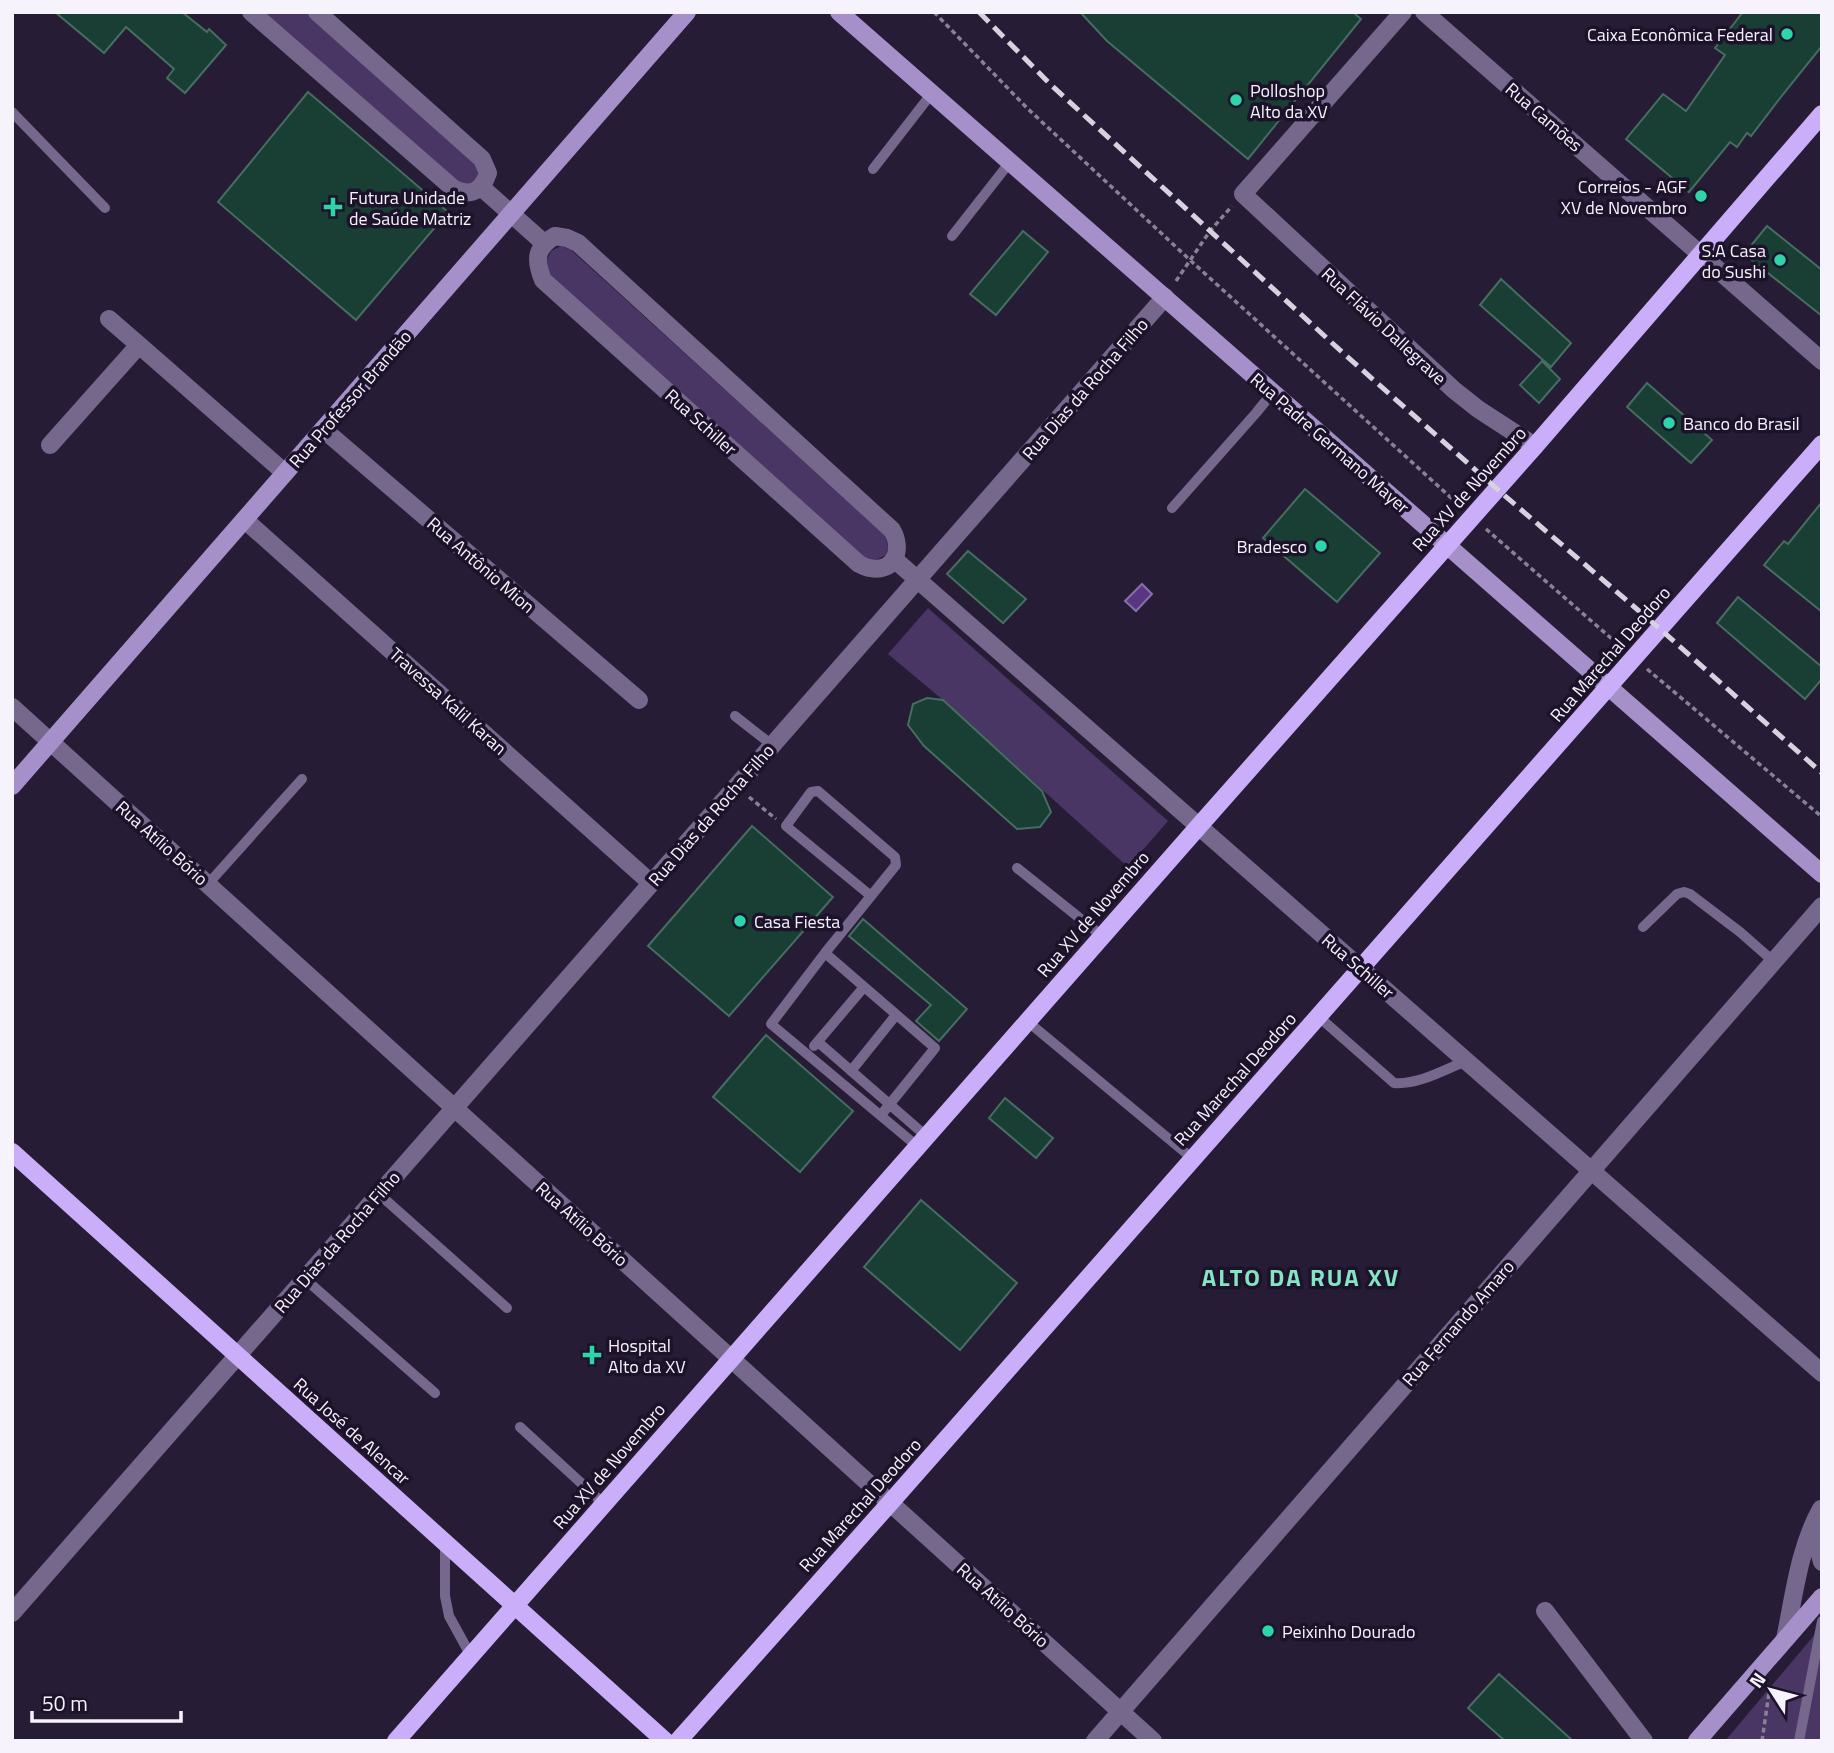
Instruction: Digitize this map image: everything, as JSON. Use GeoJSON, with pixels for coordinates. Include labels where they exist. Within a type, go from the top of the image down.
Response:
{"type":"FeatureCollection","features":[{"type":"Feature","properties":{"kind":"main road","name":"Rua XV de Novembro"},"geometry":{"type":"LineString","coordinates":[[396,1741],[1535,446],[1822,114]]}},
{"type":"Feature","properties":{"kind":"main road","name":"Rua Marechal Deodoro"},"geometry":{"type":"LineString","coordinates":[[678,1741],[1822,444]]}},
{"type":"Feature","properties":{"kind":"main road","name":"Rua José de Alencar"},"geometry":{"type":"LineString","coordinates":[[12,1152],[665,1741]]}},
{"type":"Feature","properties":{"kind":"street"},"geometry":{"type":"LineString","coordinates":[[251,12],[454,189],[469,193],[481,187],[488,173],[482,159],[317,12]]}},
{"type":"Feature","properties":{"kind":"street","name":"Rua Professor Brandão"},"geometry":{"type":"LineString","coordinates":[[12,786],[687,12]]}},
{"type":"Feature","properties":{"kind":"street","name":"Rua Padre Germano Mayer"},"geometry":{"type":"LineString","coordinates":[[839,12],[1822,874]]}},
{"type":"Feature","properties":{"kind":"street"},"geometry":{"type":"LineString","coordinates":[[1243,194],[1403,12]]}},
{"type":"Feature","properties":{"kind":"street","name":"Rua Camões"},"geometry":{"type":"LineString","coordinates":[[1424,12],[1822,361]]}},
{"type":"Feature","properties":{"kind":"street"},"geometry":{"type":"LineString","coordinates":[[481,187],[544,243],[555,236],[578,243],[892,530],[897,538],[898,549],[894,559]]}},
{"type":"Feature","properties":{"kind":"street","name":"Rua Flávio Dallegrave"},"geometry":{"type":"LineString","coordinates":[[1243,194],[1454,390],[1535,446]]}},
{"type":"Feature","properties":{"kind":"street","name":"Rua Schiller"},"geometry":{"type":"LineString","coordinates":[[544,243],[539,252],[538,266],[543,280],[859,564],[871,569],[886,566],[894,559],[918,579],[1822,1373]]}},
{"type":"Feature","properties":{"kind":"street","name":"Rua Dias da Rocha Filho"},"geometry":{"type":"LineString","coordinates":[[12,1613],[1164,298]]}},
{"type":"Feature","properties":{"kind":"street"},"geometry":{"type":"LineString","coordinates":[[109,319],[285,473]]}},
{"type":"Feature","properties":{"kind":"street"},"geometry":{"type":"LineString","coordinates":[[50,445],[139,345]]}},
{"type":"Feature","properties":{"kind":"street","name":"Rua Antônio Mion"},"geometry":{"type":"LineString","coordinates":[[323,429],[639,700]]}},
{"type":"Feature","properties":{"kind":"street","name":"Travessa Kalil Karan"},"geometry":{"type":"LineString","coordinates":[[245,520],[651,883]]}},
{"type":"Feature","properties":{"kind":"street","name":"Rua Atílio Bório"},"geometry":{"type":"LineString","coordinates":[[12,707],[1153,1741]]}},
{"type":"Feature","properties":{"kind":"street","name":"Rua Fernando Amaro"},"geometry":{"type":"LineString","coordinates":[[1095,1741],[1822,906]]}},
{"type":"Feature","properties":{"kind":"street"},"geometry":{"type":"LineString","coordinates":[[1821,1507],[1818,1546],[1822,1562]]}},
{"type":"Feature","properties":{"kind":"street"},"geometry":{"type":"LineString","coordinates":[[1780,1646],[1810,1528],[1821,1507]]}},
{"type":"Feature","properties":{"kind":"street"},"geometry":{"type":"LineString","coordinates":[[1697,1741],[1822,1597]]}},
{"type":"Feature","properties":{"kind":"street"},"geometry":{"type":"LineString","coordinates":[[1545,1611],[1644,1741]]}},
{"type":"Feature","properties":{"kind":"lane"},"geometry":{"type":"LineString","coordinates":[[873,169],[932,93]]}},
{"type":"Feature","properties":{"kind":"lane"},"geometry":{"type":"LineString","coordinates":[[12,112],[105,208]]}},
{"type":"Feature","properties":{"kind":"lane"},"geometry":{"type":"LineString","coordinates":[[952,236],[1010,163]]}},
{"type":"Feature","properties":{"kind":"lane"},"geometry":{"type":"LineString","coordinates":[[1172,508],[1273,392]]}},
{"type":"Feature","properties":{"kind":"lane"},"geometry":{"type":"LineString","coordinates":[[735,716],[772,745]]}},
{"type":"Feature","properties":{"kind":"lane"},"geometry":{"type":"LineString","coordinates":[[208,884],[302,779]]}},
{"type":"Feature","properties":{"kind":"lane"},"geometry":{"type":"LineString","coordinates":[[871,896],[786,826],[811,792],[817,791],[895,857],[896,865],[771,1024],[880,1115],[921,1141]]}},
{"type":"Feature","properties":{"kind":"lane"},"geometry":{"type":"LineString","coordinates":[[1017,867],[1102,936]]}},
{"type":"Feature","properties":{"kind":"lane"},"geometry":{"type":"LineString","coordinates":[[1643,928],[1677,894],[1685,892],[1740,932],[1773,961]]}},
{"type":"Feature","properties":{"kind":"lane"},"geometry":{"type":"LineString","coordinates":[[825,953],[935,1048],[880,1115]]}},
{"type":"Feature","properties":{"kind":"lane"},"geometry":{"type":"LineString","coordinates":[[808,1054],[864,987]]}},
{"type":"Feature","properties":{"kind":"lane"},"geometry":{"type":"LineString","coordinates":[[850,1071],[897,1015]]}},
{"type":"Feature","properties":{"kind":"lane"},"geometry":{"type":"LineString","coordinates":[[1319,1017],[1394,1083],[1402,1084],[1428,1077],[1466,1061]]}},
{"type":"Feature","properties":{"kind":"lane"},"geometry":{"type":"LineString","coordinates":[[1027,1021],[1193,1159]]}},
{"type":"Feature","properties":{"kind":"lane"},"geometry":{"type":"LineString","coordinates":[[818,1042],[889,1105],[921,1141]]}},
{"type":"Feature","properties":{"kind":"lane"},"geometry":{"type":"LineString","coordinates":[[379,1194],[507,1308]]}},
{"type":"Feature","properties":{"kind":"lane"},"geometry":{"type":"LineString","coordinates":[[305,1279],[435,1394]]}},
{"type":"Feature","properties":{"kind":"lane"},"geometry":{"type":"LineString","coordinates":[[520,1427],[604,1504]]}},
{"type":"Feature","properties":{"kind":"lane"},"geometry":{"type":"LineString","coordinates":[[445,1543],[444,1596],[449,1616],[471,1656]]}},
{"type":"Feature","properties":{"kind":"lane"},"geometry":{"type":"LineString","coordinates":[[1799,1741],[1822,1621]]}},
{"type":"Feature","properties":{"kind":"path"},"geometry":{"type":"LineString","coordinates":[[934,12],[1027,108],[1451,498]]}},
{"type":"Feature","properties":{"kind":"path"},"geometry":{"type":"LineString","coordinates":[[1164,298],[1210,232],[1243,194]]}},
{"type":"Feature","properties":{"kind":"path"},"geometry":{"type":"LineString","coordinates":[[1486,529],[1613,640]]}},
{"type":"Feature","properties":{"kind":"path"},"geometry":{"type":"LineString","coordinates":[[1648,670],[1822,817]]}},
{"type":"Feature","properties":{"kind":"path"},"geometry":{"type":"LineString","coordinates":[[736,786],[786,826]]}},
{"type":"Feature","properties":{"kind":"path"},"geometry":{"type":"LineString","coordinates":[[1762,1741],[1780,1646]]}},
{"type":"Feature","properties":{"kind":"shaded area"},"geometry":{"type":"Polygon","coordinates":[[[263,12],[307,12],[478,163],[480,173],[475,181],[466,185],[459,183],[263,12]]]}},
{"type":"Feature","properties":{"kind":"shaded area"},"geometry":{"type":"Polygon","coordinates":[[[561,246],[571,250],[885,535],[888,547],[886,555],[876,560],[864,560],[549,273],[547,260],[551,251],[561,246]]]}},
{"type":"Feature","properties":{"kind":"shaded area"},"geometry":{"type":"Polygon","coordinates":[[[1142,584],[1152,594],[1136,611],[1125,601],[1142,584]]]}},
{"type":"Feature","properties":{"kind":"shaded area"},"geometry":{"type":"Polygon","coordinates":[[[928,608],[1168,821],[1128,867],[943,700],[888,654],[928,608]]]}},
{"type":"Feature","properties":{"kind":"shaded area"},"geometry":{"type":"Polygon","coordinates":[[[1822,1626],[1822,1741],[1725,1741],[1822,1626]]]}},
{"type":"Feature","properties":{"kind":"building"},"geometry":{"type":"Polygon","coordinates":[[[55,12],[182,12],[207,32],[209,29],[226,45],[185,93],[167,78],[174,69],[126,27],[104,53],[55,12]]]}},
{"type":"Feature","properties":{"kind":"building","name":"Polloshop Alto da XV"},"geometry":{"type":"Polygon","coordinates":[[[1080,12],[1353,12],[1361,19],[1248,159],[1107,41],[1080,12]]]}},
{"type":"Feature","properties":{"kind":"building"},"geometry":{"type":"Polygon","coordinates":[[[1743,12],[1822,12],[1822,46],[1751,136],[1747,133],[1737,147],[1730,142],[1689,192],[1626,139],[1663,94],[1686,111],[1725,55],[1715,48],[1743,12]]]}},
{"type":"Feature","properties":{"kind":"building","name":"Futura Unidade de Saúde Matriz"},"geometry":{"type":"Polygon","coordinates":[[[308,92],[448,212],[356,320],[218,202],[308,92]]]}},
{"type":"Feature","properties":{"kind":"building","name":"S.A Casa do Sushi"},"geometry":{"type":"Polygon","coordinates":[[[1767,226],[1822,270],[1822,316],[1744,254],[1767,226]]]}},
{"type":"Feature","properties":{"kind":"building"},"geometry":{"type":"Polygon","coordinates":[[[1023,231],[1048,252],[996,315],[970,294],[1023,231]]]}},
{"type":"Feature","properties":{"kind":"building"},"geometry":{"type":"Polygon","coordinates":[[[1501,279],[1571,343],[1551,367],[1480,305],[1501,279]]]}},
{"type":"Feature","properties":{"kind":"building"},"geometry":{"type":"Polygon","coordinates":[[[1542,361],[1560,379],[1539,403],[1520,385],[1542,361]]]}},
{"type":"Feature","properties":{"kind":"building","name":"Banco do Brasil"},"geometry":{"type":"Polygon","coordinates":[[[1647,383],[1712,440],[1691,463],[1627,407],[1647,383]]]}},
{"type":"Feature","properties":{"kind":"building","name":"Bradesco"},"geometry":{"type":"Polygon","coordinates":[[[1305,489],[1380,553],[1337,602],[1263,538],[1305,489]]]}},
{"type":"Feature","properties":{"kind":"building"},"geometry":{"type":"Polygon","coordinates":[[[1822,502],[1822,612],[1764,565],[1784,541],[1788,544],[1822,502]]]}},
{"type":"Feature","properties":{"kind":"building"},"geometry":{"type":"Polygon","coordinates":[[[968,551],[1026,599],[1003,623],[947,574],[968,551]]]}},
{"type":"Feature","properties":{"kind":"building"},"geometry":{"type":"Polygon","coordinates":[[[1738,597],[1822,667],[1822,679],[1805,699],[1717,623],[1738,597]]]}},
{"type":"Feature","properties":{"kind":"building"},"geometry":{"type":"Polygon","coordinates":[[[927,698],[943,700],[1042,791],[1051,812],[1040,827],[1017,829],[924,746],[908,725],[913,704],[927,698]]]}},
{"type":"Feature","properties":{"kind":"building","name":"Casa Fiesta"},"geometry":{"type":"Polygon","coordinates":[[[752,826],[833,897],[729,1016],[648,946],[752,826]]]}},
{"type":"Feature","properties":{"kind":"building"},"geometry":{"type":"Polygon","coordinates":[[[863,919],[967,1009],[939,1041],[916,1021],[931,1005],[849,936],[863,919]]]}},
{"type":"Feature","properties":{"kind":"building"},"geometry":{"type":"Polygon","coordinates":[[[766,1035],[853,1111],[800,1172],[713,1097],[766,1035]]]}},
{"type":"Feature","properties":{"kind":"building"},"geometry":{"type":"Polygon","coordinates":[[[1005,1098],[1053,1138],[1036,1158],[989,1118],[1005,1098]]]}},
{"type":"Feature","properties":{"kind":"building"},"geometry":{"type":"Polygon","coordinates":[[[921,1200],[1017,1283],[960,1350],[864,1267],[921,1200]]]}},
{"type":"Feature","properties":{"kind":"building"},"geometry":{"type":"Polygon","coordinates":[[[1499,1674],[1573,1741],[1505,1741],[1468,1708],[1499,1674]]]}},
{"type":"Feature","properties":{"kind":"railway"},"geometry":{"type":"LineString","coordinates":[[979,12],[1049,83],[1342,352],[1822,773]]}},
{"type":"Feature","properties":{"kind":"place","name":"Caixa Econômica Federal"},"geometry":{"type":"Point","coordinates":[1787,34]}},
{"type":"Feature","properties":{"kind":"place","name":"Polloshop Alto da XV"},"geometry":{"type":"Point","coordinates":[1236,100]}},
{"type":"Feature","properties":{"kind":"place","name":"Correios - AGF XV de Novembro"},"geometry":{"type":"Point","coordinates":[1701,196]}},
{"type":"Feature","properties":{"kind":"place","name":"Futura Unidade de Saúde Matriz"},"geometry":{"type":"Point","coordinates":[333,207]}},
{"type":"Feature","properties":{"kind":"place","name":"S.A Casa do Sushi"},"geometry":{"type":"Point","coordinates":[1780,260]}},
{"type":"Feature","properties":{"kind":"place","name":"Banco do Brasil"},"geometry":{"type":"Point","coordinates":[1669,423]}},
{"type":"Feature","properties":{"kind":"place","name":"Bradesco"},"geometry":{"type":"Point","coordinates":[1321,546]}},
{"type":"Feature","properties":{"kind":"place","name":"Casa Fiesta"},"geometry":{"type":"Point","coordinates":[740,921]}},
{"type":"Feature","properties":{"kind":"place","name":"Hospital Alto da XV"},"geometry":{"type":"Point","coordinates":[592,1355]}},
{"type":"Feature","properties":{"kind":"place","name":"Peixinho Dourado"},"geometry":{"type":"Point","coordinates":[1268,1631]}},
{"type":"Feature","properties":{"kind":"district","name":"ALTO DA RUA XV"},"geometry":{"type":"Point","coordinates":[1301,1277]}}]}
